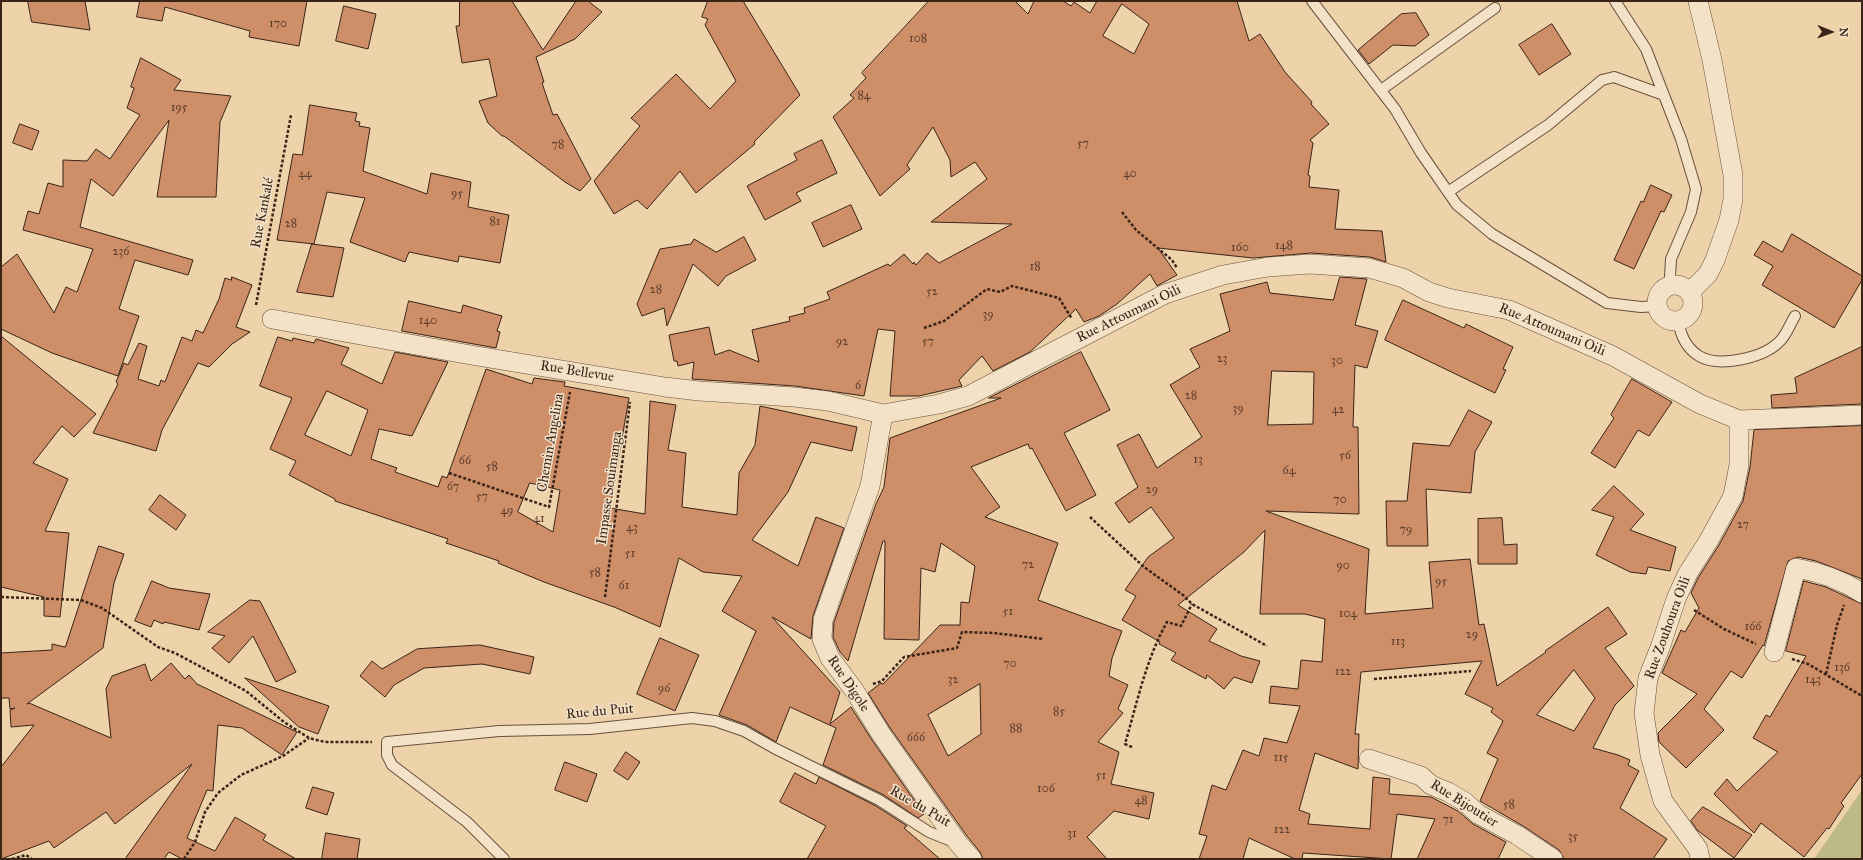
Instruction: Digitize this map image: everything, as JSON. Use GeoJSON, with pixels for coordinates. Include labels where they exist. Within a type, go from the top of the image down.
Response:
{"type":"FeatureCollection","features":[{"type":"Feature","properties":{"kind":"street"},"geometry":{"type":"LineString","coordinates":[[1690,292],[1708,274],[1715,260],[1729,220],[1734,199],[1733,175],[1712,60],[1698,1]]}},
{"type":"Feature","properties":{"kind":"street","name":"Rue Attoumani Oili"},"geometry":{"type":"LineString","coordinates":[[883,414],[939,404],[968,396],[1136,308],[1188,286],[1222,275],[1268,267],[1310,264],[1369,268],[1403,278],[1429,292],[1448,298],[1509,310],[1612,356],[1700,404],[1739,420]]}},
{"type":"Feature","properties":{"kind":"street"},"geometry":{"type":"LineString","coordinates":[[1672,285],[1684,287],[1690,292],[1693,299],[1689,314],[1678,320],[1667,318],[1661,313],[1658,306],[1658,298],[1662,291],[1672,285]]}},
{"type":"Feature","properties":{"kind":"street","name":"Rue Bellevue"},"geometry":{"type":"LineString","coordinates":[[272,319],[631,381],[699,391],[794,397],[828,401],[883,414]]}},
{"type":"Feature","properties":{"kind":"street","name":"Rue Digole"},"geometry":{"type":"LineString","coordinates":[[883,414],[870,486],[823,620],[822,639],[830,658],[854,690],[881,734],[958,843],[972,859]]}},
{"type":"Feature","properties":{"kind":"street"},"geometry":{"type":"LineString","coordinates":[[1739,420],[1862,415]]}},
{"type":"Feature","properties":{"kind":"street","name":"Rue Zouhoura Oili"},"geometry":{"type":"LineString","coordinates":[[1700,859],[1698,849],[1663,801],[1650,755],[1644,713],[1648,678],[1662,645],[1676,599],[1688,573],[1709,540],[1733,496],[1739,465],[1739,420]]}},
{"type":"Feature","properties":{"kind":"street"},"geometry":{"type":"LineString","coordinates":[[1774,652],[1796,568],[1814,572],[1857,590]]}},
{"type":"Feature","properties":{"kind":"street","name":"Rue Bijoutier"},"geometry":{"type":"LineString","coordinates":[[1369,759],[1421,776],[1431,785],[1448,792],[1465,802],[1478,814],[1517,835],[1553,859]]}},
{"type":"Feature","properties":{"kind":"lane"},"geometry":{"type":"LineString","coordinates":[[1312,1],[1395,109],[1421,153],[1457,205],[1492,234],[1607,303],[1642,307],[1658,306]]}},
{"type":"Feature","properties":{"kind":"lane"},"geometry":{"type":"LineString","coordinates":[[1615,1],[1646,49],[1681,139],[1696,189],[1691,212],[1671,259],[1670,277],[1672,285]]}},
{"type":"Feature","properties":{"kind":"lane"},"geometry":{"type":"LineString","coordinates":[[1381,90],[1495,8]]}},
{"type":"Feature","properties":{"kind":"lane"},"geometry":{"type":"LineString","coordinates":[[1448,192],[1548,125],[1602,80],[1614,77],[1664,95]]}},
{"type":"Feature","properties":{"kind":"lane"},"geometry":{"type":"LineString","coordinates":[[1678,320],[1680,331],[1688,346],[1699,356],[1714,360],[1733,361],[1746,359],[1764,352],[1780,342],[1795,316]]}},
{"type":"Feature","properties":{"kind":"lane","name":"Rue du Puit"},"geometry":{"type":"LineString","coordinates":[[387,742],[499,731],[590,729],[685,718],[715,721],[744,731],[774,748],[879,800],[929,832],[958,843]]}},
{"type":"Feature","properties":{"kind":"lane"},"geometry":{"type":"LineString","coordinates":[[387,742],[387,755],[392,765],[467,822],[504,859]]}},
{"type":"Feature","properties":{"kind":"path","name":"Rue Kankalé"},"geometry":{"type":"LineString","coordinates":[[256,307],[291,115]]}},
{"type":"Feature","properties":{"kind":"path"},"geometry":{"type":"LineString","coordinates":[[1122,212],[1136,230],[1172,260],[1188,286]]}},
{"type":"Feature","properties":{"kind":"path"},"geometry":{"type":"LineString","coordinates":[[924,328],[944,321],[987,289],[1000,292],[1012,286],[1059,298],[1082,337]]}},
{"type":"Feature","properties":{"kind":"path","name":"Chemin Angelina"},"geometry":{"type":"LineString","coordinates":[[449,473],[549,508],[574,372]]}},
{"type":"Feature","properties":{"kind":"path","name":"Impasse Souimanga"},"geometry":{"type":"LineString","coordinates":[[605,596],[627,434],[631,381]]}},
{"type":"Feature","properties":{"kind":"path"},"geometry":{"type":"LineString","coordinates":[[1090,517],[1144,567],[1183,595],[1192,604],[1267,646]]}},
{"type":"Feature","properties":{"kind":"path"},"geometry":{"type":"LineString","coordinates":[[1826,674],[1839,621],[1857,590]]}},
{"type":"Feature","properties":{"kind":"path"},"geometry":{"type":"LineString","coordinates":[[1,597],[81,600],[102,608],[158,648],[175,653],[246,691],[284,722],[309,738],[325,742],[387,742]]}},
{"type":"Feature","properties":{"kind":"path"},"geometry":{"type":"LineString","coordinates":[[1132,747],[1125,744],[1148,664],[1161,633],[1167,622],[1181,626],[1192,604]]}},
{"type":"Feature","properties":{"kind":"path"},"geometry":{"type":"LineString","coordinates":[[854,690],[882,681],[904,657],[957,648],[962,632],[994,633],[1044,639]]}},
{"type":"Feature","properties":{"kind":"path"},"geometry":{"type":"LineString","coordinates":[[1374,679],[1471,671]]}},
{"type":"Feature","properties":{"kind":"path"},"geometry":{"type":"LineString","coordinates":[[184,859],[195,842],[205,812],[218,793],[241,775],[283,756],[309,738]]}},
{"type":"Feature","properties":{"kind":"path"},"geometry":{"type":"LineString","coordinates":[[12,859],[26,855],[32,859]]}},
{"type":"Feature","properties":{"kind":"shaded area"},"geometry":{"type":"Polygon","coordinates":[[[1862,790],[1862,859],[1814,859],[1862,790]]]}},
{"type":"Feature","properties":{"kind":"building"},"geometry":{"type":"Polygon","coordinates":[[[28,1],[85,1],[90,30],[32,22],[28,1]]]}},
{"type":"Feature","properties":{"kind":"building"},"geometry":{"type":"Polygon","coordinates":[[[140,1],[307,1],[299,46],[249,37],[250,31],[165,7],[162,21],[137,17],[140,1]]]}},
{"type":"Feature","properties":{"kind":"building"},"geometry":{"type":"Polygon","coordinates":[[[460,1],[512,1],[543,50],[576,1],[588,1],[602,12],[575,39],[536,57],[544,82],[542,83],[553,115],[557,114],[591,179],[580,191],[565,182],[502,136],[488,123],[479,101],[497,96],[489,59],[462,63],[456,26],[459,26],[460,1]]]}},
{"type":"Feature","properties":{"kind":"building"},"geometry":{"type":"Polygon","coordinates":[[[708,1],[743,1],[800,95],[754,142],[755,144],[696,193],[680,171],[647,209],[637,200],[614,214],[594,181],[640,126],[631,118],[676,74],[710,109],[736,81],[705,25],[708,19],[702,17],[708,1]]]}},
{"type":"Feature","properties":{"kind":"building"},"geometry":{"type":"Polygon","coordinates":[[[929,1],[1015,1],[1028,14],[1034,1],[1063,1],[1071,6],[1074,2],[1090,13],[1097,1],[1237,1],[1249,41],[1260,34],[1285,72],[1312,102],[1311,104],[1329,124],[1310,140],[1313,143],[1308,175],[1310,176],[1309,187],[1339,190],[1335,229],[1382,231],[1386,262],[1370,257],[1311,253],[1253,258],[1158,248],[1177,275],[1157,286],[1150,274],[1117,304],[1099,316],[1084,322],[1076,309],[1030,352],[993,371],[982,356],[959,380],[962,386],[919,396],[890,396],[895,331],[878,329],[864,396],[795,386],[692,379],[694,362],[678,366],[677,361],[674,361],[669,335],[709,327],[715,355],[729,350],[759,362],[752,330],[790,321],[789,317],[805,313],[804,308],[830,299],[827,292],[888,264],[890,266],[904,254],[913,264],[914,262],[916,265],[927,253],[939,263],[1012,224],[931,222],[987,179],[975,162],[951,177],[950,160],[933,127],[907,165],[910,169],[880,196],[833,117],[854,98],[850,95],[866,78],[862,73],[929,1]],[[1122,4],[1103,36],[1134,54],[1149,24],[1122,4]]]}},
{"type":"Feature","properties":{"kind":"building"},"geometry":{"type":"Polygon","coordinates":[[[344,6],[376,14],[368,49],[336,41],[344,6]]]}},
{"type":"Feature","properties":{"kind":"building"},"geometry":{"type":"Polygon","coordinates":[[[1416,13],[1429,35],[1415,46],[1393,45],[1369,64],[1358,50],[1401,14],[1416,13]]]}},
{"type":"Feature","properties":{"kind":"building"},"geometry":{"type":"Polygon","coordinates":[[[1552,24],[1571,54],[1539,75],[1519,45],[1552,24]]]}},
{"type":"Feature","properties":{"kind":"building"},"geometry":{"type":"Polygon","coordinates":[[[141,58],[181,80],[174,90],[231,96],[220,122],[216,197],[157,197],[169,120],[113,196],[91,179],[80,227],[193,260],[188,275],[135,260],[119,309],[139,316],[118,376],[52,353],[1,329],[1,267],[17,254],[54,313],[66,287],[77,292],[93,249],[23,230],[28,211],[39,214],[48,183],[63,187],[63,160],[87,161],[96,149],[110,159],[140,115],[127,108],[134,88],[131,87],[141,58]]]}},
{"type":"Feature","properties":{"kind":"building"},"geometry":{"type":"Polygon","coordinates":[[[310,105],[357,113],[355,121],[360,122],[359,126],[370,128],[363,171],[427,194],[431,173],[471,182],[468,207],[509,215],[500,263],[459,256],[458,262],[409,252],[405,262],[350,242],[365,198],[327,192],[314,244],[277,240],[293,154],[302,155],[310,105]]]}},
{"type":"Feature","properties":{"kind":"building"},"geometry":{"type":"Polygon","coordinates":[[[20,124],[39,131],[32,150],[13,143],[20,124]]]}},
{"type":"Feature","properties":{"kind":"building"},"geometry":{"type":"Polygon","coordinates":[[[822,140],[837,173],[796,193],[801,201],[765,220],[747,186],[797,160],[794,154],[822,140]]]}},
{"type":"Feature","properties":{"kind":"building"},"geometry":{"type":"Polygon","coordinates":[[[1651,185],[1672,195],[1664,212],[1661,211],[1634,269],[1614,260],[1641,201],[1643,202],[1651,185]]]}},
{"type":"Feature","properties":{"kind":"building"},"geometry":{"type":"Polygon","coordinates":[[[851,205],[862,229],[823,247],[812,223],[851,205]]]}},
{"type":"Feature","properties":{"kind":"building"},"geometry":{"type":"Polygon","coordinates":[[[1792,234],[1862,276],[1862,280],[1834,328],[1762,285],[1773,266],[1754,255],[1763,241],[1782,252],[1792,234]]]}},
{"type":"Feature","properties":{"kind":"building"},"geometry":{"type":"Polygon","coordinates":[[[744,237],[756,260],[726,276],[718,286],[693,264],[667,326],[664,308],[642,316],[637,304],[660,249],[691,244],[694,239],[716,252],[744,237]]]}},
{"type":"Feature","properties":{"kind":"building"},"geometry":{"type":"Polygon","coordinates":[[[312,244],[344,248],[333,297],[297,292],[312,244]]]}},
{"type":"Feature","properties":{"kind":"building"},"geometry":{"type":"Polygon","coordinates":[[[232,277],[252,285],[236,327],[250,332],[232,344],[209,367],[198,363],[162,430],[156,451],[93,433],[118,384],[116,382],[124,363],[128,365],[139,343],[147,346],[138,379],[159,386],[161,380],[165,382],[182,337],[192,341],[196,330],[203,333],[219,299],[225,278],[231,280],[232,277]]]}},
{"type":"Feature","properties":{"kind":"building"},"geometry":{"type":"Polygon","coordinates":[[[1340,277],[1367,279],[1355,325],[1378,331],[1367,368],[1355,365],[1353,427],[1358,427],[1359,514],[1266,511],[1369,549],[1365,614],[1433,608],[1429,562],[1470,559],[1479,625],[1484,624],[1497,686],[1608,607],[1627,634],[1605,648],[1634,686],[1615,705],[1593,748],[1630,760],[1628,765],[1639,771],[1620,808],[1667,839],[1653,859],[1564,859],[1559,850],[1523,826],[1480,801],[1498,759],[1487,753],[1503,721],[1491,712],[1493,708],[1465,694],[1482,661],[1361,672],[1355,734],[1359,734],[1358,769],[1315,753],[1299,810],[1310,814],[1308,824],[1370,829],[1373,777],[1390,779],[1389,794],[1431,797],[1458,811],[1473,824],[1506,842],[1498,859],[1417,859],[1435,819],[1397,814],[1391,859],[1303,853],[1302,859],[1295,859],[1249,838],[1243,859],[1199,859],[1207,836],[1199,834],[1212,785],[1226,790],[1243,750],[1259,756],[1264,738],[1287,743],[1300,706],[1269,703],[1271,686],[1298,689],[1301,660],[1322,662],[1325,619],[1305,614],[1260,614],[1265,530],[1244,552],[1178,605],[1217,629],[1209,641],[1241,656],[1260,661],[1252,683],[1234,677],[1224,689],[1207,675],[1206,679],[1171,660],[1176,653],[1122,620],[1136,596],[1125,590],[1148,557],[1174,538],[1151,507],[1129,523],[1115,503],[1138,487],[1117,445],[1139,434],[1157,468],[1202,437],[1170,385],[1200,367],[1190,349],[1230,331],[1220,294],[1267,282],[1270,293],[1333,300],[1340,277]],[[1272,371],[1268,425],[1313,424],[1314,372],[1272,371]],[[1574,670],[1537,715],[1574,731],[1595,698],[1574,670]]]}},
{"type":"Feature","properties":{"kind":"building"},"geometry":{"type":"Polygon","coordinates":[[[1403,300],[1464,328],[1466,324],[1513,347],[1503,369],[1506,370],[1495,393],[1385,340],[1403,300]]]}},
{"type":"Feature","properties":{"kind":"building"},"geometry":{"type":"Polygon","coordinates":[[[409,301],[461,313],[463,305],[502,316],[497,331],[500,332],[496,348],[402,331],[409,301]]]}},
{"type":"Feature","properties":{"kind":"building"},"geometry":{"type":"Polygon","coordinates":[[[1,336],[96,414],[74,437],[62,426],[33,463],[68,479],[45,531],[69,533],[60,617],[44,616],[44,597],[1,587],[1,336]]]}},
{"type":"Feature","properties":{"kind":"building"},"geometry":{"type":"Polygon","coordinates":[[[278,337],[292,341],[293,338],[314,343],[316,339],[349,348],[341,364],[382,384],[395,352],[448,362],[412,436],[379,429],[371,459],[397,468],[395,472],[438,487],[442,476],[447,478],[486,369],[532,384],[534,378],[565,382],[564,386],[629,398],[610,508],[645,514],[650,401],[676,405],[668,450],[686,453],[682,507],[737,515],[739,473],[755,445],[760,406],[857,427],[852,451],[811,442],[788,492],[752,540],[798,566],[816,517],[844,528],[813,616],[811,639],[772,617],[840,692],[830,724],[851,707],[872,740],[924,814],[918,818],[882,794],[823,765],[836,728],[790,707],[776,742],[747,725],[719,715],[756,631],[722,611],[742,576],[703,572],[679,558],[660,627],[614,607],[544,582],[498,563],[499,561],[446,543],[448,539],[335,501],[335,499],[289,475],[296,461],[270,449],[292,398],[260,386],[278,337]],[[327,391],[305,435],[351,456],[368,410],[327,391]],[[530,483],[518,512],[553,532],[560,490],[530,483]]]}},
{"type":"Feature","properties":{"kind":"building"},"geometry":{"type":"Polygon","coordinates":[[[1862,347],[1862,404],[1772,408],[1771,395],[1797,393],[1795,378],[1862,347]]]}},
{"type":"Feature","properties":{"kind":"building"},"geometry":{"type":"Polygon","coordinates":[[[1081,352],[1110,410],[1064,433],[1096,495],[1066,511],[1032,448],[1030,449],[1028,444],[971,467],[1000,507],[985,517],[1058,543],[1038,600],[1122,631],[1112,658],[1109,676],[1128,685],[1118,709],[1123,713],[1098,742],[1119,752],[1111,784],[1154,793],[1149,819],[1114,811],[1087,837],[1107,859],[983,859],[980,852],[890,728],[868,693],[881,683],[883,684],[940,625],[960,625],[961,602],[969,603],[975,566],[941,543],[935,572],[921,568],[919,640],[884,639],[885,541],[883,541],[848,661],[840,652],[833,637],[834,622],[876,504],[884,487],[890,438],[1001,398],[989,398],[1081,352]],[[980,684],[928,715],[948,756],[981,734],[980,684]]]}},
{"type":"Feature","properties":{"kind":"building"},"geometry":{"type":"Polygon","coordinates":[[[1632,379],[1672,402],[1649,436],[1638,430],[1615,468],[1591,453],[1614,418],[1611,415],[1632,379]]]}},
{"type":"Feature","properties":{"kind":"building"},"geometry":{"type":"Polygon","coordinates":[[[1469,410],[1492,422],[1475,452],[1471,493],[1426,489],[1428,546],[1387,546],[1386,501],[1407,501],[1413,443],[1449,446],[1469,410]]]}},
{"type":"Feature","properties":{"kind":"building"},"geometry":{"type":"Polygon","coordinates":[[[1862,426],[1862,579],[1816,561],[1798,557],[1788,561],[1764,646],[1763,645],[1742,678],[1731,671],[1704,709],[1724,730],[1686,768],[1659,742],[1658,733],[1697,694],[1662,673],[1681,630],[1685,632],[1699,608],[1691,593],[1698,578],[1719,545],[1743,501],[1750,467],[1754,430],[1862,426]]]}},
{"type":"Feature","properties":{"kind":"building"},"geometry":{"type":"Polygon","coordinates":[[[1614,486],[1644,514],[1630,530],[1676,547],[1670,571],[1648,567],[1646,574],[1630,572],[1596,555],[1614,517],[1592,510],[1614,486]]]}},
{"type":"Feature","properties":{"kind":"building"},"geometry":{"type":"Polygon","coordinates":[[[160,495],[186,515],[176,530],[149,510],[160,495]]]}},
{"type":"Feature","properties":{"kind":"building"},"geometry":{"type":"Polygon","coordinates":[[[1502,518],[1504,545],[1517,544],[1517,564],[1478,564],[1478,519],[1502,518]]]}},
{"type":"Feature","properties":{"kind":"building"},"geometry":{"type":"Polygon","coordinates":[[[99,546],[124,554],[114,583],[103,648],[27,704],[29,703],[111,738],[106,689],[112,676],[145,664],[151,681],[171,663],[185,679],[189,675],[197,684],[297,732],[282,755],[242,728],[218,725],[213,791],[207,790],[187,838],[215,851],[235,817],[266,835],[263,840],[296,859],[182,859],[169,852],[164,859],[125,859],[192,764],[115,824],[106,812],[54,848],[49,841],[1,859],[1,767],[34,725],[11,727],[10,710],[15,708],[10,709],[9,698],[1,698],[1,653],[52,650],[52,644],[65,647],[99,546]]]}},
{"type":"Feature","properties":{"kind":"building"},"geometry":{"type":"Polygon","coordinates":[[[152,581],[169,588],[210,594],[199,630],[164,622],[163,624],[154,620],[151,627],[135,621],[152,581]]]}},
{"type":"Feature","properties":{"kind":"building"},"geometry":{"type":"Polygon","coordinates":[[[1804,581],[1826,587],[1862,604],[1862,774],[1841,803],[1844,806],[1829,829],[1827,828],[1804,857],[1761,823],[1754,833],[1714,794],[1727,779],[1737,791],[1778,752],[1753,738],[1766,715],[1770,717],[1806,656],[1786,651],[1804,581]]]}},
{"type":"Feature","properties":{"kind":"building"},"geometry":{"type":"Polygon","coordinates":[[[250,600],[260,601],[296,672],[276,682],[253,636],[229,663],[212,648],[225,636],[208,632],[250,600]]]}},
{"type":"Feature","properties":{"kind":"building"},"geometry":{"type":"Polygon","coordinates":[[[660,638],[699,655],[675,711],[637,694],[660,638]]]}},
{"type":"Feature","properties":{"kind":"building"},"geometry":{"type":"Polygon","coordinates":[[[480,645],[534,657],[530,674],[482,664],[424,668],[394,685],[385,697],[360,676],[372,661],[382,669],[417,649],[480,645]]]}},
{"type":"Feature","properties":{"kind":"building"},"geometry":{"type":"Polygon","coordinates":[[[245,678],[329,706],[318,734],[299,727],[245,678]]]}},
{"type":"Feature","properties":{"kind":"building"},"geometry":{"type":"Polygon","coordinates":[[[626,752],[640,762],[628,780],[614,771],[626,752]]]}},
{"type":"Feature","properties":{"kind":"building"},"geometry":{"type":"Polygon","coordinates":[[[565,762],[597,774],[587,802],[555,790],[565,762]]]}},
{"type":"Feature","properties":{"kind":"building"},"geometry":{"type":"Polygon","coordinates":[[[795,773],[816,784],[819,777],[876,806],[907,826],[904,828],[940,859],[807,859],[826,826],[780,802],[795,773]]]}},
{"type":"Feature","properties":{"kind":"building"},"geometry":{"type":"Polygon","coordinates":[[[313,787],[334,793],[327,815],[306,808],[313,787]]]}},
{"type":"Feature","properties":{"kind":"building"},"geometry":{"type":"Polygon","coordinates":[[[1703,807],[1752,835],[1734,858],[1697,830],[1691,821],[1703,807]]]}},
{"type":"Feature","properties":{"kind":"building"},"geometry":{"type":"Polygon","coordinates":[[[326,833],[360,839],[357,859],[322,859],[326,833]]]}}]}
